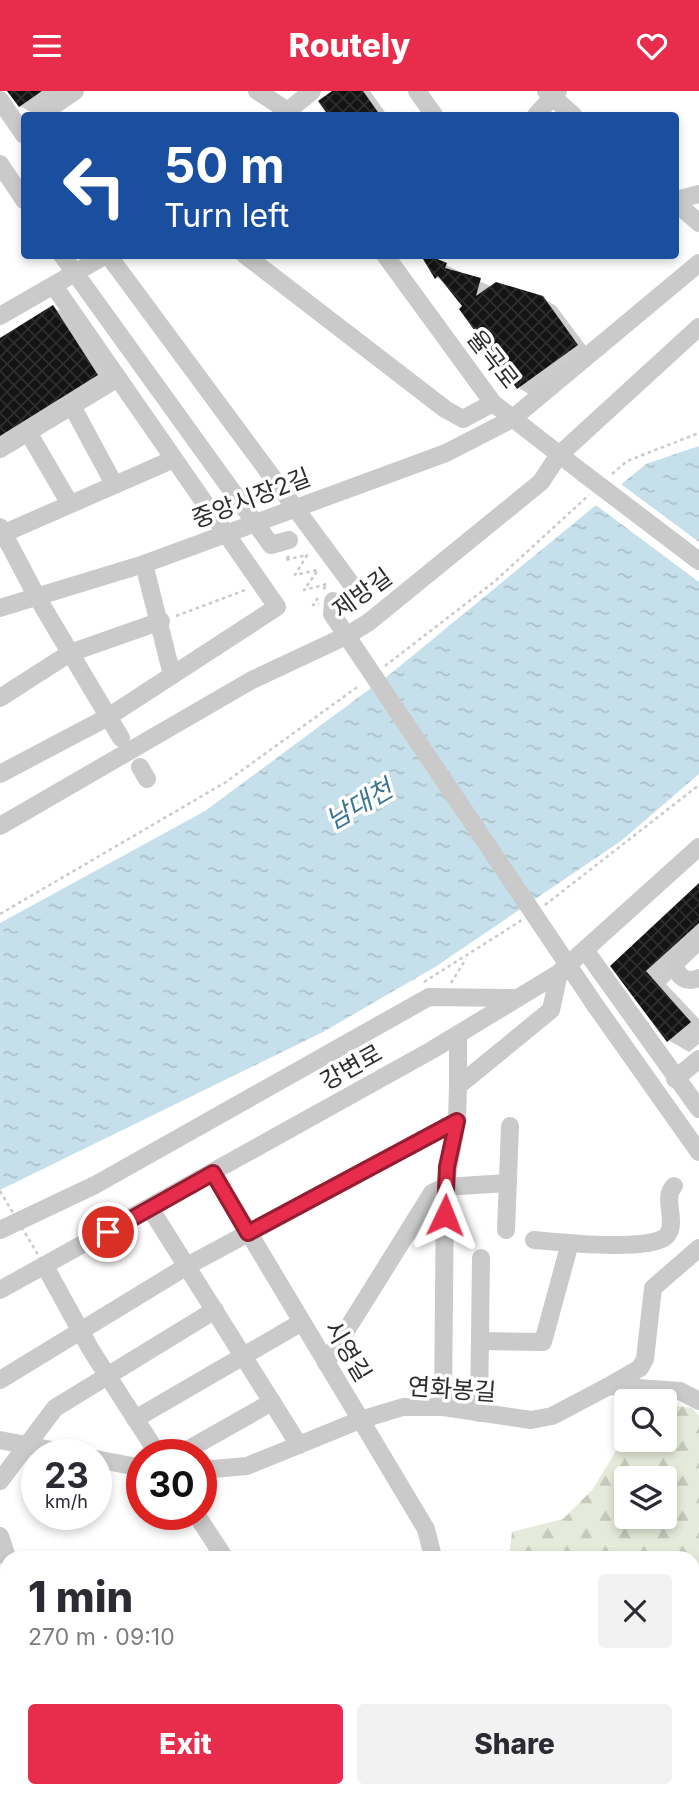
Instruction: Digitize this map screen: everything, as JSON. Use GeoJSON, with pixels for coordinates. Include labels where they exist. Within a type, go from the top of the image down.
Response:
{"type":"FeatureCollection","features":[{"type":"Feature","properties":{"kind":"street"},"geometry":{"type":"LineString","coordinates":[[44,112],[75,91]]}},
{"type":"Feature","properties":{"kind":"street"},"geometry":{"type":"LineString","coordinates":[[257,91],[284,112]]}},
{"type":"Feature","properties":{"kind":"street"},"geometry":{"type":"LineString","coordinates":[[277,91],[286,112]]}},
{"type":"Feature","properties":{"kind":"street"},"geometry":{"type":"LineString","coordinates":[[289,112],[312,91]]}},
{"type":"Feature","properties":{"kind":"street"},"geometry":{"type":"LineString","coordinates":[[417,91],[433,112]]}},
{"type":"Feature","properties":{"kind":"street"},"geometry":{"type":"LineString","coordinates":[[538,112],[551,93],[570,112]]}},
{"type":"Feature","properties":{"kind":"street"},"geometry":{"type":"LineString","coordinates":[[0,100],[21,127]]}},
{"type":"Feature","properties":{"kind":"street"},"geometry":{"type":"LineString","coordinates":[[0,164],[21,196]]}},
{"type":"Feature","properties":{"kind":"street"},"geometry":{"type":"LineString","coordinates":[[679,200],[699,194]]}},
{"type":"Feature","properties":{"kind":"street"},"geometry":{"type":"LineString","coordinates":[[679,204],[699,223]]}},
{"type":"Feature","properties":{"kind":"street"},"geometry":{"type":"LineString","coordinates":[[65,259],[271,545],[290,546]]}},
{"type":"Feature","properties":{"kind":"street"},"geometry":{"type":"LineString","coordinates":[[0,316],[100,259]]}},
{"type":"Feature","properties":{"kind":"street"},"geometry":{"type":"LineString","coordinates":[[110,259],[361,597]]}},
{"type":"Feature","properties":{"kind":"street"},"geometry":{"type":"LineString","coordinates":[[251,259],[445,409],[463,419],[493,403]]}},
{"type":"Feature","properties":{"kind":"street","name":"율곡로"},"geometry":{"type":"LineString","coordinates":[[388,259],[493,403],[558,456],[699,561]]}},
{"type":"Feature","properties":{"kind":"street","name":"중앙시장2길"},"geometry":{"type":"LineString","coordinates":[[0,608],[144,564],[295,506],[446,453],[513,419],[699,263]]}},
{"type":"Feature","properties":{"kind":"street"},"geometry":{"type":"LineString","coordinates":[[0,774],[107,717],[277,607],[54,286]]}},
{"type":"Feature","properties":{"kind":"street","name":"제방길"},"geometry":{"type":"LineString","coordinates":[[0,827],[252,680],[348,635],[369,622],[541,482],[558,456],[699,327]]}},
{"type":"Feature","properties":{"kind":"street"},"geometry":{"type":"LineString","coordinates":[[0,449],[118,378]]}},
{"type":"Feature","properties":{"kind":"street"},"geometry":{"type":"LineString","coordinates":[[72,406],[114,484]]}},
{"type":"Feature","properties":{"kind":"street"},"geometry":{"type":"LineString","coordinates":[[29,432],[70,504]]}},
{"type":"Feature","properties":{"kind":"street"},"geometry":{"type":"LineString","coordinates":[[121,738],[1,532],[174,459]]}},
{"type":"Feature","properties":{"kind":"street"},"geometry":{"type":"LineString","coordinates":[[144,564],[161,621],[172,675]]}},
{"type":"Feature","properties":{"kind":"street"},"geometry":{"type":"LineString","coordinates":[[333,601],[332,614],[596,1005],[699,1152]]}},
{"type":"Feature","properties":{"kind":"street"},"geometry":{"type":"LineString","coordinates":[[0,698],[70,653],[161,621]]}},
{"type":"Feature","properties":{"kind":"street","name":"강변로"},"geometry":{"type":"LineString","coordinates":[[0,1290],[46,1268],[458,1034],[558,973],[699,847]]}},
{"type":"Feature","properties":{"kind":"street"},"geometry":{"type":"LineString","coordinates":[[699,940],[677,959],[675,965],[681,978],[688,981],[699,978]]}},
{"type":"Feature","properties":{"kind":"street"},"geometry":{"type":"LineString","coordinates":[[585,950],[699,1109]]}},
{"type":"Feature","properties":{"kind":"street"},"geometry":{"type":"LineString","coordinates":[[458,1086],[551,1010],[558,973]]}},
{"type":"Feature","properties":{"kind":"street"},"geometry":{"type":"LineString","coordinates":[[0,1230],[95,1185],[429,997],[517,998]]}},
{"type":"Feature","properties":{"kind":"street"},"geometry":{"type":"LineString","coordinates":[[443,1407],[445,1187],[457,1121],[458,1034]]}},
{"type":"Feature","properties":{"kind":"street"},"geometry":{"type":"LineString","coordinates":[[675,1079],[699,1059]]}},
{"type":"Feature","properties":{"kind":"street"},"geometry":{"type":"LineString","coordinates":[[0,1380],[187,1266],[457,1121]]}},
{"type":"Feature","properties":{"kind":"street"},"geometry":{"type":"LineString","coordinates":[[506,1230],[510,1126]]}},
{"type":"Feature","properties":{"kind":"street","name":"시영길"},"geometry":{"type":"LineString","coordinates":[[213,1173],[426,1528],[432,1551]]}},
{"type":"Feature","properties":{"kind":"street"},"geometry":{"type":"LineString","coordinates":[[326,1363],[429,1198],[445,1187],[507,1183]]}},
{"type":"Feature","properties":{"kind":"street"},"geometry":{"type":"LineString","coordinates":[[534,1240],[570,1243],[660,1241],[668,1234],[671,1225],[669,1194],[674,1186]]}},
{"type":"Feature","properties":{"kind":"street"},"geometry":{"type":"LineString","coordinates":[[150,1208],[299,1445]]}},
{"type":"Feature","properties":{"kind":"street"},"geometry":{"type":"LineString","coordinates":[[480,1341],[543,1342],[570,1243]]}},
{"type":"Feature","properties":{"kind":"street"},"geometry":{"type":"LineString","coordinates":[[609,1386],[640,1368],[645,1359],[653,1288],[699,1248]]}},
{"type":"Feature","properties":{"kind":"street"},"geometry":{"type":"LineString","coordinates":[[479,1413],[481,1258]]}},
{"type":"Feature","properties":{"kind":"street"},"geometry":{"type":"LineString","coordinates":[[46,1268],[107,1376],[148,1439]]}},
{"type":"Feature","properties":{"kind":"street"},"geometry":{"type":"LineString","coordinates":[[32,1439],[55,1408],[215,1310]]}},
{"type":"Feature","properties":{"kind":"street"},"geometry":{"type":"LineString","coordinates":[[135,1419],[302,1322]]}},
{"type":"Feature","properties":{"kind":"street","name":"연화봉길"},"geometry":{"type":"LineString","coordinates":[[217,1469],[247,1466],[360,1420],[403,1407],[443,1407],[540,1419],[609,1386],[680,1391],[699,1401]]}},
{"type":"Feature","properties":{"kind":"street"},"geometry":{"type":"LineString","coordinates":[[207,1439],[272,1402]]}},
{"type":"Feature","properties":{"kind":"street"},"geometry":{"type":"LineString","coordinates":[[0,1440],[21,1444]]}},
{"type":"Feature","properties":{"kind":"street"},"geometry":{"type":"LineString","coordinates":[[0,1481],[21,1453]]}},
{"type":"Feature","properties":{"kind":"street"},"geometry":{"type":"LineString","coordinates":[[206,1530],[220,1551]]}},
{"type":"Feature","properties":{"kind":"path"},"geometry":{"type":"LineString","coordinates":[[606,479],[627,461],[699,433]]}},
{"type":"Feature","properties":{"kind":"path"},"geometry":{"type":"LineString","coordinates":[[378,671],[494,582],[596,489]]}},
{"type":"Feature","properties":{"kind":"path"},"geometry":{"type":"LineString","coordinates":[[290,546],[285,561],[307,555],[295,575],[317,570],[304,590],[327,585],[313,605],[333,601]]}},
{"type":"Feature","properties":{"kind":"path"},"geometry":{"type":"LineString","coordinates":[[161,621],[261,584]]}},
{"type":"Feature","properties":{"kind":"path"},"geometry":{"type":"LineString","coordinates":[[0,914],[226,782],[367,680]]}},
{"type":"Feature","properties":{"kind":"path"},"geometry":{"type":"LineString","coordinates":[[537,910],[699,785]]}},
{"type":"Feature","properties":{"kind":"path"},"geometry":{"type":"LineString","coordinates":[[421,984],[526,918]]}},
{"type":"Feature","properties":{"kind":"path"},"geometry":{"type":"LineString","coordinates":[[442,998],[467,956]]}},
{"type":"Feature","properties":{"kind":"path"},"geometry":{"type":"LineString","coordinates":[[0,1191],[46,1268]]}},
{"type":"Feature","properties":{"kind":"path"},"geometry":{"type":"LineString","coordinates":[[0,1213],[11,1209]]}},
{"type":"Feature","properties":{"kind":"green space"},"geometry":{"type":"Polygon","coordinates":[[[677,1406],[692,1408],[699,1416],[699,1551],[510,1551],[512,1532],[563,1519],[592,1490],[615,1452],[677,1452],[677,1406]]]}},
{"type":"Feature","properties":{"kind":"water","name":"남대천"},"geometry":{"type":"Polygon","coordinates":[[[699,446],[699,774],[621,841],[435,967],[323,1032],[0,1190],[0,923],[205,811],[394,671],[646,464],[699,446]]]}},
{"type":"Feature","properties":{"kind":"pier"},"geometry":{"type":"Polygon","coordinates":[[[618,482],[699,542],[699,582],[593,503],[618,482]]]}},
{"type":"Feature","properties":{"kind":"building"},"geometry":{"type":"Polygon","coordinates":[[[7,91],[42,91],[19,107],[7,91]]]}},
{"type":"Feature","properties":{"kind":"building"},"geometry":{"type":"Polygon","coordinates":[[[332,91],[363,91],[378,112],[326,112],[318,101],[332,91]]]}},
{"type":"Feature","properties":{"kind":"building"},"geometry":{"type":"Polygon","coordinates":[[[423,259],[437,259],[447,263],[445,268],[481,278],[476,296],[496,282],[543,296],[578,345],[517,389],[459,309],[462,306],[438,276],[435,279],[423,259]]]}},
{"type":"Feature","properties":{"kind":"building"},"geometry":{"type":"Polygon","coordinates":[[[53,305],[98,375],[0,436],[0,338],[53,305]]]}},
{"type":"Feature","properties":{"kind":"building"},"geometry":{"type":"Polygon","coordinates":[[[699,883],[699,923],[646,971],[691,1022],[667,1042],[610,966],[699,883]]]}},
{"type":"Feature","properties":{"kind":"route"},"geometry":{"type":"LineString","coordinates":[[108,1232],[213,1173],[248,1233],[457,1121],[447,1167],[445,1215]]}}]}
